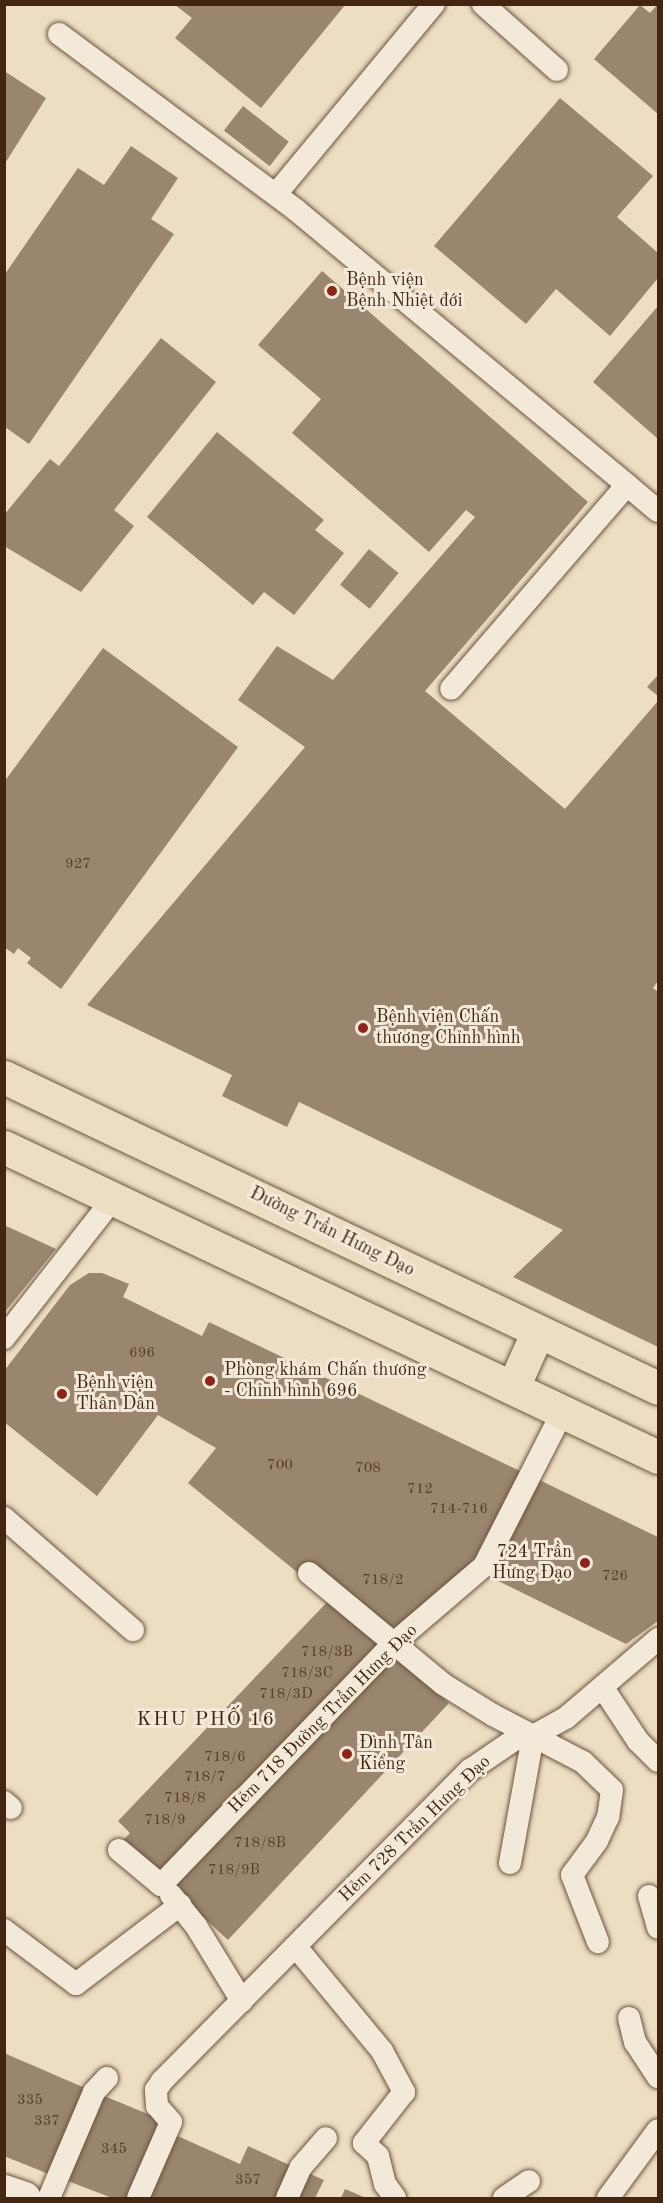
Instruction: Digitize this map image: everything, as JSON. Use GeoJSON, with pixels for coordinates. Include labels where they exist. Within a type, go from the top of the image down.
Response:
{"type":"FeatureCollection","features":[{"type":"Feature","properties":{"kind":"main road","name":"Đường Trần Hưng Đạo"},"geometry":{"type":"LineString","coordinates":[[4,1077],[658,1388]]}},
{"type":"Feature","properties":{"kind":"main road"},"geometry":{"type":"LineString","coordinates":[[4,1147],[658,1457]]}},
{"type":"Feature","properties":{"kind":"main road"},"geometry":{"type":"LineString","coordinates":[[513,1388],[538,1331]]}},
{"type":"Feature","properties":{"kind":"street"},"geometry":{"type":"LineString","coordinates":[[4,2191],[24,2199]]}},
{"type":"Feature","properties":{"kind":"lane"},"geometry":{"type":"LineString","coordinates":[[276,194],[434,4]]}},
{"type":"Feature","properties":{"kind":"lane"},"geometry":{"type":"LineString","coordinates":[[483,4],[557,69]]}},
{"type":"Feature","properties":{"kind":"lane"},"geometry":{"type":"LineString","coordinates":[[59,34],[276,194],[658,511]]}},
{"type":"Feature","properties":{"kind":"lane"},"geometry":{"type":"LineString","coordinates":[[451,689],[627,485]]}},
{"type":"Feature","properties":{"kind":"lane"},"geometry":{"type":"LineString","coordinates":[[4,1338],[113,1199]]}},
{"type":"Feature","properties":{"kind":"lane","name":"Hẻm 718 Đường Trần Hưng Đạo"},"geometry":{"type":"LineString","coordinates":[[161,1885],[393,1644],[484,1566],[563,1411]]}},
{"type":"Feature","properties":{"kind":"lane"},"geometry":{"type":"LineString","coordinates":[[4,1518],[133,1629]]}},
{"type":"Feature","properties":{"kind":"lane"},"geometry":{"type":"LineString","coordinates":[[309,1573],[393,1644],[467,1700],[583,1762],[612,1790],[608,1817],[597,1841],[573,1875],[598,1942]]}},
{"type":"Feature","properties":{"kind":"lane","name":"Hẻm 728 Trần Hưng Đạo"},"geometry":{"type":"LineString","coordinates":[[138,2199],[171,2122],[157,2106],[156,2090],[470,1770],[514,1740],[533,1736],[567,1717],[658,1639]]}},
{"type":"Feature","properties":{"kind":"lane"},"geometry":{"type":"LineString","coordinates":[[603,1688],[638,1741],[658,1761]]}},
{"type":"Feature","properties":{"kind":"lane"},"geometry":{"type":"LineString","coordinates":[[510,1863],[533,1736]]}},
{"type":"Feature","properties":{"kind":"lane"},"geometry":{"type":"LineString","coordinates":[[119,1850],[161,1885],[180,1905],[242,2001]]}},
{"type":"Feature","properties":{"kind":"lane"},"geometry":{"type":"LineString","coordinates":[[649,1896],[658,1928]]}},
{"type":"Feature","properties":{"kind":"lane"},"geometry":{"type":"LineString","coordinates":[[4,1930],[76,1984],[180,1905]]}},
{"type":"Feature","properties":{"kind":"lane"},"geometry":{"type":"LineString","coordinates":[[296,1947],[382,2052],[404,2092],[364,2144],[378,2156],[390,2196]]}},
{"type":"Feature","properties":{"kind":"lane"},"geometry":{"type":"LineString","coordinates":[[629,2018],[635,2042],[658,2077]]}},
{"type":"Feature","properties":{"kind":"lane"},"geometry":{"type":"LineString","coordinates":[[49,2199],[94,2092],[107,2078]]}},
{"type":"Feature","properties":{"kind":"lane"},"geometry":{"type":"LineString","coordinates":[[608,2199],[658,2130]]}},
{"type":"Feature","properties":{"kind":"lane"},"geometry":{"type":"LineString","coordinates":[[287,2199],[301,2167],[326,2138]]}},
{"type":"Feature","properties":{"kind":"lane"},"geometry":{"type":"LineString","coordinates":[[504,2199],[529,2181]]}},
{"type":"Feature","properties":{"kind":"building"},"geometry":{"type":"Polygon","coordinates":[[[658,4],[658,114],[594,59],[640,5],[650,13],[658,4]]]}},
{"type":"Feature","properties":{"kind":"building"},"geometry":{"type":"Polygon","coordinates":[[[175,5],[345,5],[261,108],[175,38],[192,18],[175,5]]]}},
{"type":"Feature","properties":{"kind":"building"},"geometry":{"type":"Polygon","coordinates":[[[4,71],[46,98],[4,165],[4,71]]]}},
{"type":"Feature","properties":{"kind":"building"},"geometry":{"type":"Polygon","coordinates":[[[560,98],[653,176],[617,217],[658,253],[658,278],[610,336],[556,289],[526,324],[434,246],[560,98]]]}},
{"type":"Feature","properties":{"kind":"building"},"geometry":{"type":"Polygon","coordinates":[[[243,106],[289,142],[270,166],[224,130],[243,106]]]}},
{"type":"Feature","properties":{"kind":"building"},"geometry":{"type":"Polygon","coordinates":[[[131,146],[178,178],[151,219],[174,234],[29,444],[5,427],[5,274],[78,168],[104,185],[131,146]]]}},
{"type":"Feature","properties":{"kind":"building"},"geometry":{"type":"Polygon","coordinates":[[[322,271],[588,502],[425,691],[565,809],[658,701],[658,981],[653,988],[658,992],[658,1347],[513,1277],[563,1230],[299,1102],[287,1127],[222,1096],[232,1075],[87,1005],[305,747],[238,700],[277,646],[333,680],[475,517],[466,510],[429,552],[292,433],[321,399],[258,345],[322,271]]]}},
{"type":"Feature","properties":{"kind":"building"},"geometry":{"type":"Polygon","coordinates":[[[658,306],[658,439],[593,382],[658,306]]]}},
{"type":"Feature","properties":{"kind":"building"},"geometry":{"type":"Polygon","coordinates":[[[161,338],[216,382],[114,510],[134,526],[81,592],[4,546],[4,515],[50,459],[59,466],[161,338]]]}},
{"type":"Feature","properties":{"kind":"building"},"geometry":{"type":"Polygon","coordinates":[[[217,432],[324,520],[315,530],[344,553],[294,615],[264,592],[253,605],[147,517],[217,432]]]}},
{"type":"Feature","properties":{"kind":"building"},"geometry":{"type":"Polygon","coordinates":[[[369,549],[399,573],[370,609],[340,585],[369,549]]]}},
{"type":"Feature","properties":{"kind":"building"},"geometry":{"type":"Polygon","coordinates":[[[103,648],[238,747],[61,989],[27,963],[31,958],[18,948],[14,954],[4,947],[4,782],[103,648]]]}},
{"type":"Feature","properties":{"kind":"building"},"geometry":{"type":"Polygon","coordinates":[[[658,675],[658,696],[647,687],[658,675]]]}},
{"type":"Feature","properties":{"kind":"building"},"geometry":{"type":"Polygon","coordinates":[[[4,1225],[56,1249],[4,1313],[4,1225]]]}},
{"type":"Feature","properties":{"kind":"building"},"geometry":{"type":"Polygon","coordinates":[[[89,1273],[102,1273],[129,1284],[123,1297],[202,1336],[209,1322],[524,1473],[486,1552],[394,1635],[303,1577],[188,1483],[216,1448],[158,1415],[97,1496],[4,1422],[4,1371],[70,1285],[89,1273]]]}},
{"type":"Feature","properties":{"kind":"building"},"geometry":{"type":"Polygon","coordinates":[[[535,1478],[658,1537],[658,1621],[626,1644],[488,1576],[535,1478]]]}},
{"type":"Feature","properties":{"kind":"building"},"geometry":{"type":"Polygon","coordinates":[[[330,1599],[385,1644],[155,1878],[120,1843],[130,1833],[118,1821],[330,1599]]]}},
{"type":"Feature","properties":{"kind":"building","name":"Đình Tân Kiểng"},"geometry":{"type":"Polygon","coordinates":[[[394,1652],[449,1703],[228,1940],[173,1889],[394,1652]]]}},
{"type":"Feature","properties":{"kind":"building"},"geometry":{"type":"Polygon","coordinates":[[[4,2053],[92,2091],[56,2177],[4,2156],[4,2053]]]}},
{"type":"Feature","properties":{"kind":"building"},"geometry":{"type":"Polygon","coordinates":[[[97,2093],[167,2122],[135,2198],[112,2198],[60,2178],[97,2093]]]}},
{"type":"Feature","properties":{"kind":"building"},"geometry":{"type":"Polygon","coordinates":[[[171,2133],[240,2164],[248,2146],[298,2169],[285,2198],[142,2198],[171,2133]]]}},
{"type":"Feature","properties":{"kind":"building"},"geometry":{"type":"Polygon","coordinates":[[[301,2170],[324,2180],[315,2198],[289,2198],[301,2170]]]}},
{"type":"Feature","properties":{"kind":"building"},"geometry":{"type":"Polygon","coordinates":[[[345,2189],[366,2198],[341,2198],[345,2189]]]}},
{"type":"Feature","properties":{"kind":"place","name":"Bệnh viện Bệnh Nhiệt đới"},"geometry":{"type":"Point","coordinates":[332,291]}},
{"type":"Feature","properties":{"kind":"place","name":"Bệnh viện Chấn thương Chỉnh hình"},"geometry":{"type":"Point","coordinates":[363,1028]}},
{"type":"Feature","properties":{"kind":"place","name":"Phòng khám Chấn thương - Chỉnh hình 696"},"geometry":{"type":"Point","coordinates":[210,1381]}},
{"type":"Feature","properties":{"kind":"place","name":"Bệnh viện Thân Dân"},"geometry":{"type":"Point","coordinates":[62,1394]}},
{"type":"Feature","properties":{"kind":"place","name":"724 Trần Hưng Đạo"},"geometry":{"type":"Point","coordinates":[585,1563]}},
{"type":"Feature","properties":{"kind":"place","name":"Đình Tân Kiểng"},"geometry":{"type":"Point","coordinates":[347,1754]}},
{"type":"Feature","properties":{"kind":"district","name":"KHU PHỐ 16"},"geometry":{"type":"Point","coordinates":[206,1720]}}]}
